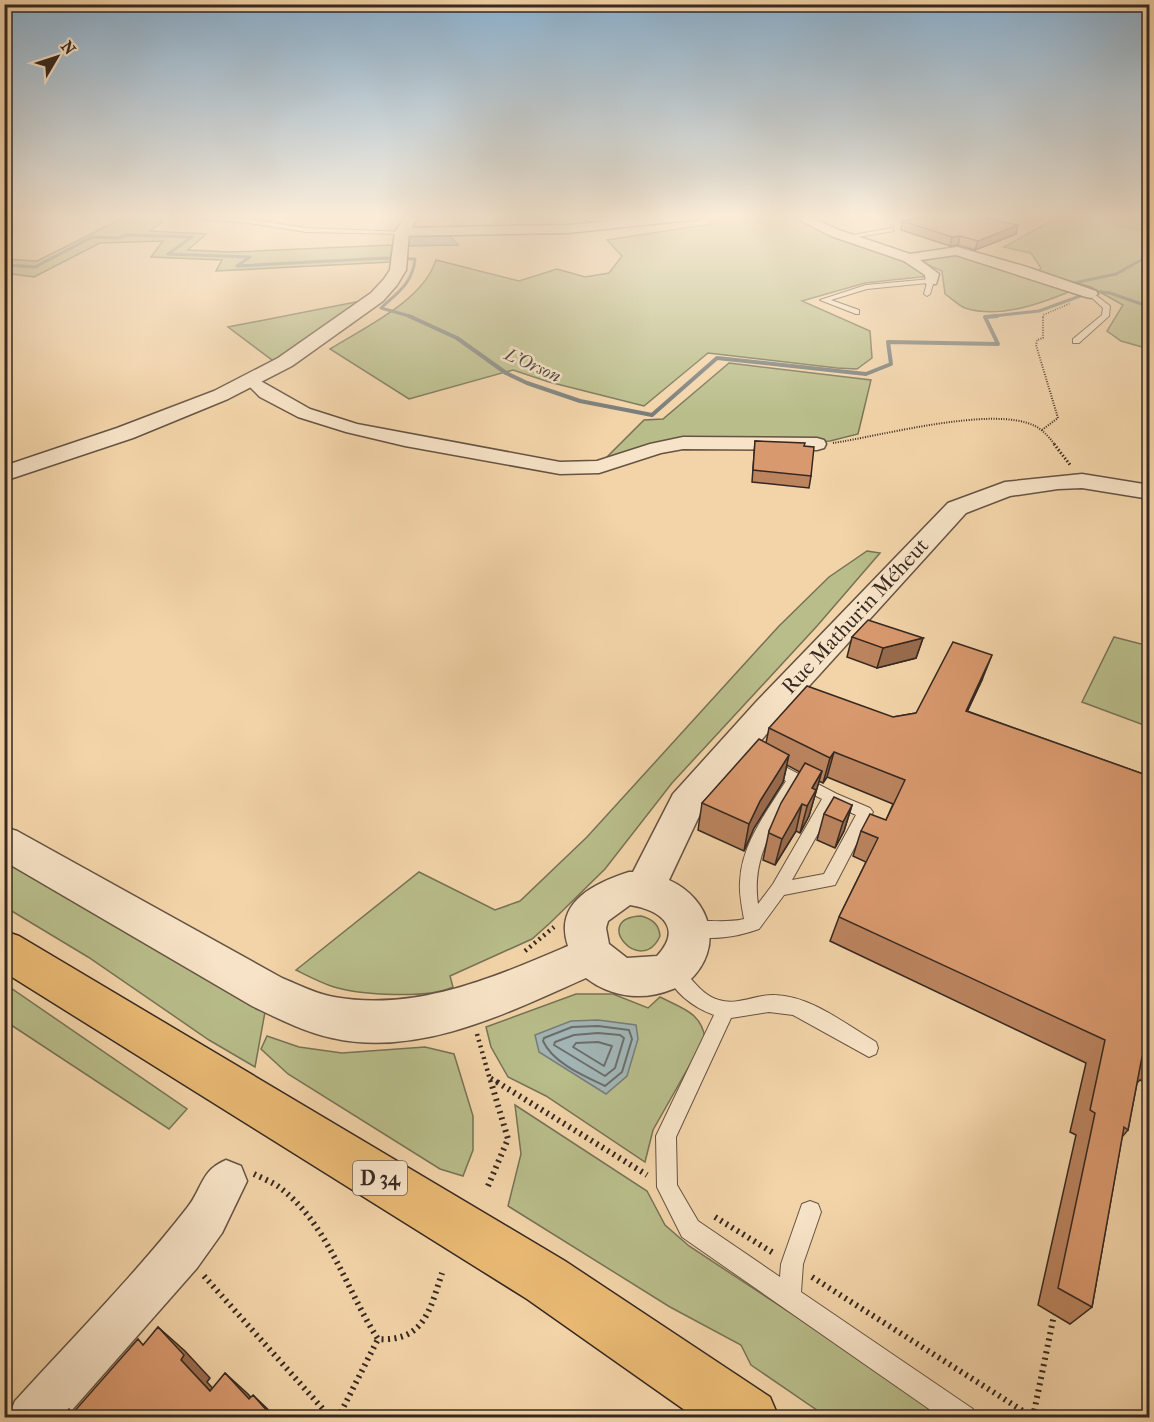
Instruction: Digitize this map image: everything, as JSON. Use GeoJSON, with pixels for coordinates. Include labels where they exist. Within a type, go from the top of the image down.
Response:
{"type":"FeatureCollection","features":[{"type":"Feature","properties":{"kind":"main road","name":"D 34"},"geometry":{"type":"LineString","coordinates":[[4,949],[546,1280],[749,1418]]}},
{"type":"Feature","properties":{"kind":"street"},"geometry":{"type":"LineString","coordinates":[[4,474],[125,433],[252,381],[315,342],[377,297],[391,282]]}},
{"type":"Feature","properties":{"kind":"street"},"geometry":{"type":"LineString","coordinates":[[929,287],[930,282]]}},
{"type":"Feature","properties":{"kind":"street"},"geometry":{"type":"LineString","coordinates":[[1057,282],[1085,292]]}},
{"type":"Feature","properties":{"kind":"street"},"geometry":{"type":"LineString","coordinates":[[252,381],[266,393],[304,413],[352,428],[560,468],[599,467],[657,448],[683,443],[818,444]]}},
{"type":"Feature","properties":{"kind":"street","name":"Rue Mathurin Méheut"},"geometry":{"type":"LineString","coordinates":[[645,889],[687,804],[736,746],[957,508],[1005,489],[1041,483],[1082,481],[1149,492]]}},
{"type":"Feature","properties":{"kind":"street"},"geometry":{"type":"LineString","coordinates":[[4,842],[267,992],[301,1008],[336,1018],[379,1022],[423,1017],[467,1006],[593,955]]}},
{"type":"Feature","properties":{"kind":"street"},"geometry":{"type":"LineString","coordinates":[[628,888],[645,889],[661,894],[675,903],[686,915],[691,929],[690,944],[684,958],[672,970],[657,977],[639,979],[620,976],[605,968],[593,955],[586,941],[585,926],[590,912],[599,901],[613,892],[628,888]]}},
{"type":"Feature","properties":{"kind":"street"},"geometry":{"type":"LineString","coordinates":[[32,1418],[181,1252],[207,1218],[226,1181]]}},
{"type":"Feature","properties":{"kind":"lane"},"geometry":{"type":"LineString","coordinates":[[856,312],[824,300],[866,287],[929,287]]}},
{"type":"Feature","properties":{"kind":"lane"},"geometry":{"type":"LineString","coordinates":[[1076,341],[1105,315],[1107,308],[1085,292]]}},
{"type":"Feature","properties":{"kind":"lane"},"geometry":{"type":"LineString","coordinates":[[736,746],[795,779],[865,812],[829,880],[779,889]]}},
{"type":"Feature","properties":{"kind":"lane"},"geometry":{"type":"LineString","coordinates":[[753,924],[747,880],[752,859],[775,812],[795,779]]}},
{"type":"Feature","properties":{"kind":"lane"},"geometry":{"type":"LineString","coordinates":[[691,929],[729,930],[753,924],[779,889],[831,797]]}},
{"type":"Feature","properties":{"kind":"lane"},"geometry":{"type":"LineString","coordinates":[[672,970],[680,984],[700,999],[726,1010],[758,1004],[783,1004],[814,1017],[869,1048]]}},
{"type":"Feature","properties":{"kind":"lane"},"geometry":{"type":"LineString","coordinates":[[726,1010],[666,1136],[667,1187],[690,1229],[964,1418]]}},
{"type":"Feature","properties":{"kind":"lane"},"geometry":{"type":"LineString","coordinates":[[789,1297],[792,1264],[810,1212]]}},
{"type":"Feature","properties":{"kind":"path"},"geometry":{"type":"LineString","coordinates":[[1042,430],[1058,418],[1036,345],[1037,340],[1043,338],[1042,315],[1085,292]]}},
{"type":"Feature","properties":{"kind":"path"},"geometry":{"type":"LineString","coordinates":[[818,444],[997,418],[1032,424],[1042,430],[1075,471]]}},
{"type":"Feature","properties":{"kind":"path"},"geometry":{"type":"LineString","coordinates":[[1149,604],[1146,633],[1149,636]]}},
{"type":"Feature","properties":{"kind":"path"},"geometry":{"type":"LineString","coordinates":[[474,1023],[508,1139],[488,1186]]}},
{"type":"Feature","properties":{"kind":"path"},"geometry":{"type":"LineString","coordinates":[[491,1078],[1034,1417],[1054,1315]]}},
{"type":"Feature","properties":{"kind":"path"},"geometry":{"type":"LineString","coordinates":[[226,1181],[237,1171],[251,1172],[265,1177],[296,1201],[314,1223],[363,1319],[378,1339]]}},
{"type":"Feature","properties":{"kind":"path"},"geometry":{"type":"LineString","coordinates":[[181,1252],[331,1418]]}},
{"type":"Feature","properties":{"kind":"path"},"geometry":{"type":"LineString","coordinates":[[378,1339],[402,1339],[420,1327],[427,1316],[442,1273]]}},
{"type":"Feature","properties":{"kind":"path"},"geometry":{"type":"LineString","coordinates":[[338,1418],[378,1339]]}},
{"type":"Feature","properties":{"kind":"green space"},"geometry":{"type":"Polygon","coordinates":[[[423,282],[871,282],[802,301],[870,331],[872,358],[857,369],[708,353],[644,406],[549,382],[513,370],[409,399],[330,349],[391,312],[423,282]]]}},
{"type":"Feature","properties":{"kind":"green space"},"geometry":{"type":"Polygon","coordinates":[[[943,282],[1044,282],[1071,291],[1033,305],[992,312],[965,308],[945,294],[943,282]]]}},
{"type":"Feature","properties":{"kind":"green space"},"geometry":{"type":"Polygon","coordinates":[[[1075,282],[1150,282],[1149,349],[1121,341],[1107,331],[1123,305],[1091,287],[1075,282]]]}},
{"type":"Feature","properties":{"kind":"green space"},"geometry":{"type":"Polygon","coordinates":[[[361,301],[276,363],[228,327],[361,301]]]}},
{"type":"Feature","properties":{"kind":"green space"},"geometry":{"type":"Polygon","coordinates":[[[729,363],[871,380],[858,434],[830,441],[784,444],[699,441],[599,465],[644,420],[663,419],[729,363]]]}},
{"type":"Feature","properties":{"kind":"green space"},"geometry":{"type":"Polygon","coordinates":[[[867,551],[880,553],[817,626],[672,783],[605,869],[532,939],[450,976],[453,987],[428,993],[377,994],[346,990],[324,984],[296,970],[419,872],[495,910],[520,901],[587,837],[779,626],[829,577],[867,551]]]}},
{"type":"Feature","properties":{"kind":"green space"},"geometry":{"type":"Polygon","coordinates":[[[1114,637],[1149,646],[1149,727],[1082,702],[1114,637]]]}},
{"type":"Feature","properties":{"kind":"green space"},"geometry":{"type":"Polygon","coordinates":[[[4,859],[150,942],[265,1012],[255,1067],[209,1040],[88,957],[5,907],[4,859]]]}},
{"type":"Feature","properties":{"kind":"green space"},"geometry":{"type":"Polygon","coordinates":[[[641,916],[654,923],[660,936],[652,947],[642,951],[632,949],[624,942],[620,934],[620,926],[626,919],[641,916]]]}},
{"type":"Feature","properties":{"kind":"green space"},"geometry":{"type":"Polygon","coordinates":[[[4,984],[187,1109],[169,1129],[5,1021],[4,984]]]}},
{"type":"Feature","properties":{"kind":"green space"},"geometry":{"type":"Polygon","coordinates":[[[576,994],[613,994],[648,1008],[660,997],[689,1012],[703,1029],[705,1038],[653,1130],[645,1162],[546,1096],[508,1077],[491,1047],[486,1027],[576,994]]]}},
{"type":"Feature","properties":{"kind":"green space"},"geometry":{"type":"Polygon","coordinates":[[[267,1036],[299,1047],[342,1053],[425,1047],[454,1054],[473,1116],[473,1150],[463,1176],[440,1169],[288,1074],[261,1049],[267,1036]]]}},
{"type":"Feature","properties":{"kind":"green space"},"geometry":{"type":"Polygon","coordinates":[[[515,1105],[647,1191],[665,1225],[689,1246],[949,1417],[827,1417],[751,1365],[741,1345],[670,1307],[508,1206],[521,1154],[515,1105]]]}},
{"type":"Feature","properties":{"kind":"water"},"geometry":{"type":"Polygon","coordinates":[[[598,1020],[636,1025],[638,1039],[627,1076],[606,1094],[539,1052],[535,1035],[571,1021],[598,1020]]]}},
{"type":"Feature","properties":{"kind":"building"},"geometry":{"type":"Polygon","coordinates":[[[755,441],[805,443],[804,446],[814,447],[811,476],[753,470],[755,441]]]}},
{"type":"Feature","properties":{"kind":"building"},"geometry":{"type":"Polygon","coordinates":[[[868,620],[923,638],[883,648],[852,637],[868,620]]]}},
{"type":"Feature","properties":{"kind":"building"},"geometry":{"type":"Polygon","coordinates":[[[953,642],[992,655],[966,711],[1149,776],[1149,1061],[1142,1057],[1128,1130],[1124,1127],[1092,1307],[1058,1288],[1095,1113],[1090,1110],[1105,1040],[839,917],[878,838],[861,831],[870,814],[886,820],[905,780],[834,752],[830,758],[769,728],[807,686],[893,717],[916,713],[953,642]]]}},
{"type":"Feature","properties":{"kind":"building"},"geometry":{"type":"Polygon","coordinates":[[[759,739],[789,755],[760,801],[749,824],[702,803],[759,739]]]}},
{"type":"Feature","properties":{"kind":"building"},"geometry":{"type":"Polygon","coordinates":[[[805,763],[822,771],[812,788],[816,790],[807,806],[802,804],[782,839],[769,831],[781,803],[805,763]]]}},
{"type":"Feature","properties":{"kind":"building"},"geometry":{"type":"Polygon","coordinates":[[[834,797],[852,805],[843,822],[824,814],[834,797]]]}},
{"type":"Feature","properties":{"kind":"building"},"geometry":{"type":"Polygon","coordinates":[[[158,1327],[184,1355],[181,1360],[210,1391],[225,1373],[249,1399],[253,1395],[269,1413],[266,1418],[62,1418],[69,1409],[72,1414],[138,1339],[143,1345],[158,1327]]]}},
{"type":"Feature","properties":{"kind":"waterway","name":"L’Orson"},"geometry":{"type":"LineString","coordinates":[[407,282],[381,308],[413,317]]}},
{"type":"Feature","properties":{"kind":"waterway"},"geometry":{"type":"LineString","coordinates":[[1072,286],[1069,284],[1077,282]]}},
{"type":"Feature","properties":{"kind":"waterway","name":"L’Orson"},"geometry":{"type":"LineString","coordinates":[[985,317],[1039,311],[1094,291],[1110,293],[1150,307]]}},
{"type":"Feature","properties":{"kind":"waterway","name":"L’Orson"},"geometry":{"type":"LineString","coordinates":[[409,316],[457,338],[506,373],[527,383],[580,401],[652,415],[717,358],[866,374],[891,364],[888,342],[998,344],[985,317]]}},
{"type":"Feature","properties":{"kind":"waterway","name":"L’Orson"},"geometry":{"type":"LineString","coordinates":[[985,317],[997,316]]}}]}
